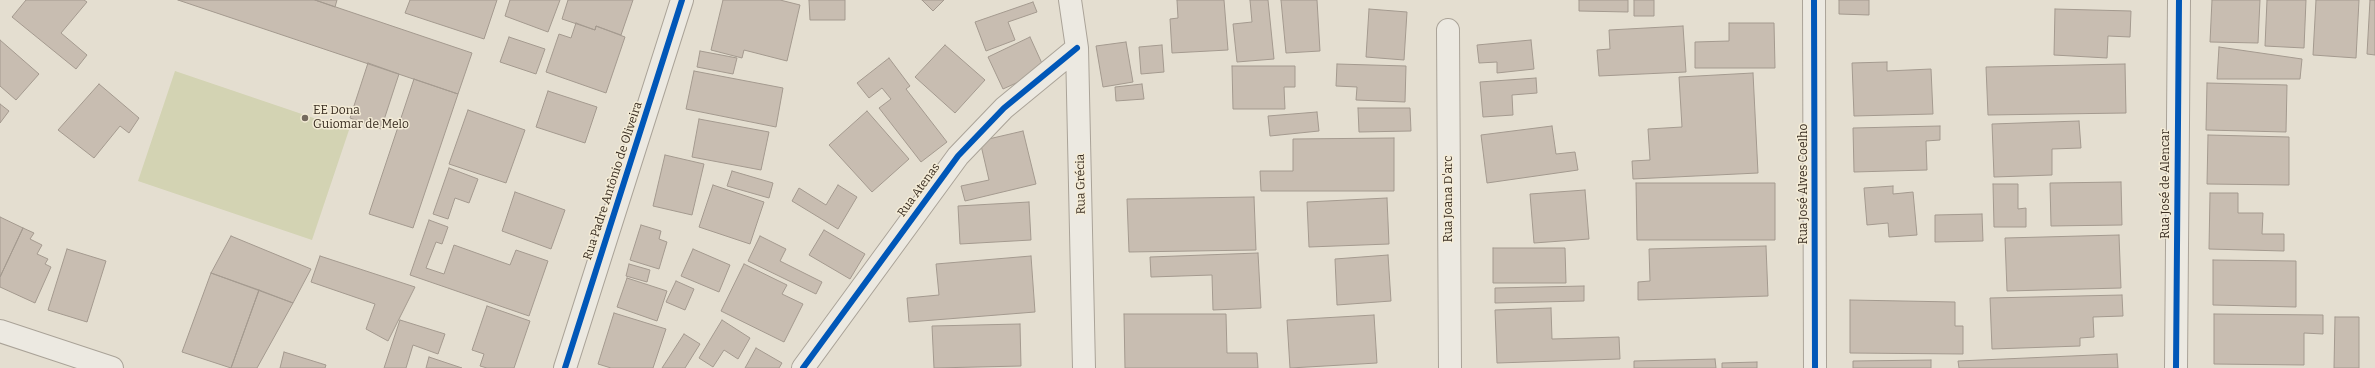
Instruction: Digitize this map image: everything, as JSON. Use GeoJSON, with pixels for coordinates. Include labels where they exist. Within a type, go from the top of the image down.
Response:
{"type":"FeatureCollection","features":[{"type":"Feature","properties":{"kind":"street","name":"Rua Padre Antônio de Oliveira"},"geometry":{"type":"LineString","coordinates":[[565,368],[682,0]]}},
{"type":"Feature","properties":{"kind":"street","name":"Rua Grécia"},"geometry":{"type":"LineString","coordinates":[[1070,0],[1077,48],[1084,368]]}},
{"type":"Feature","properties":{"kind":"street","name":"Rua José Alves Coelho"},"geometry":{"type":"LineString","coordinates":[[1814,0],[1815,368]]}},
{"type":"Feature","properties":{"kind":"street","name":"Rua José de Alencar"},"geometry":{"type":"LineString","coordinates":[[2176,368],[2179,0]]}},
{"type":"Feature","properties":{"kind":"street","name":"Rua Joana D'arc"},"geometry":{"type":"LineString","coordinates":[[1448,30],[1450,368]]}},
{"type":"Feature","properties":{"kind":"street","name":"Rua Atenas"},"geometry":{"type":"LineString","coordinates":[[803,368],[958,156],[1004,108],[1077,48]]}},
{"type":"Feature","properties":{"kind":"street"},"geometry":{"type":"LineString","coordinates":[[0,331],[112,368]]}},
{"type":"Feature","properties":{"kind":"green space"},"geometry":{"type":"Polygon","coordinates":[[[175,71],[349,130],[312,240],[138,181],[175,71]]]}},
{"type":"Feature","properties":{"kind":"building"},"geometry":{"type":"Polygon","coordinates":[[[26,0],[84,0],[87,2],[61,33],[87,55],[76,69],[12,17],[26,0]]]}},
{"type":"Feature","properties":{"kind":"building"},"geometry":{"type":"Polygon","coordinates":[[[178,0],[315,0],[472,53],[458,94],[178,0]]]}},
{"type":"Feature","properties":{"kind":"building"},"geometry":{"type":"Polygon","coordinates":[[[315,0],[337,0],[335,7],[315,0]]]}},
{"type":"Feature","properties":{"kind":"building"},"geometry":{"type":"Polygon","coordinates":[[[410,0],[497,0],[484,39],[405,13],[410,0]]]}},
{"type":"Feature","properties":{"kind":"building"},"geometry":{"type":"Polygon","coordinates":[[[510,0],[560,0],[548,32],[505,16],[510,0]]]}},
{"type":"Feature","properties":{"kind":"building"},"geometry":{"type":"Polygon","coordinates":[[[568,0],[633,0],[621,35],[596,26],[595,30],[562,19],[568,0]]]}},
{"type":"Feature","properties":{"kind":"building"},"geometry":{"type":"Polygon","coordinates":[[[723,0],[780,0],[800,5],[787,61],[744,50],[742,58],[711,50],[723,0]]]}},
{"type":"Feature","properties":{"kind":"building"},"geometry":{"type":"Polygon","coordinates":[[[809,0],[845,0],[845,20],[810,20],[809,0]]]}},
{"type":"Feature","properties":{"kind":"building"},"geometry":{"type":"Polygon","coordinates":[[[922,0],[944,0],[933,11],[922,0]]]}},
{"type":"Feature","properties":{"kind":"building"},"geometry":{"type":"Polygon","coordinates":[[[1177,0],[1224,0],[1228,50],[1172,53],[1170,19],[1178,18],[1177,0]]]}},
{"type":"Feature","properties":{"kind":"building"},"geometry":{"type":"Polygon","coordinates":[[[1250,0],[1268,0],[1274,59],[1237,62],[1233,24],[1252,22],[1250,0]]]}},
{"type":"Feature","properties":{"kind":"building"},"geometry":{"type":"Polygon","coordinates":[[[1281,0],[1317,0],[1320,51],[1286,53],[1281,0]]]}},
{"type":"Feature","properties":{"kind":"building"},"geometry":{"type":"Polygon","coordinates":[[[1579,0],[1628,0],[1628,12],[1579,11],[1579,0]]]}},
{"type":"Feature","properties":{"kind":"building"},"geometry":{"type":"Polygon","coordinates":[[[1634,0],[1654,0],[1654,16],[1634,16],[1634,0]]]}},
{"type":"Feature","properties":{"kind":"building"},"geometry":{"type":"Polygon","coordinates":[[[1839,0],[1869,0],[1869,15],[1839,14],[1839,0]]]}},
{"type":"Feature","properties":{"kind":"building"},"geometry":{"type":"Polygon","coordinates":[[[2212,0],[2260,0],[2258,43],[2210,42],[2212,0]]]}},
{"type":"Feature","properties":{"kind":"building"},"geometry":{"type":"Polygon","coordinates":[[[2267,0],[2306,0],[2304,48],[2265,46],[2267,0]]]}},
{"type":"Feature","properties":{"kind":"building"},"geometry":{"type":"Polygon","coordinates":[[[2316,0],[2359,0],[2356,58],[2313,55],[2316,0]]]}},
{"type":"Feature","properties":{"kind":"building"},"geometry":{"type":"Polygon","coordinates":[[[2370,0],[2375,0],[2375,55],[2367,54],[2370,0]]]}},
{"type":"Feature","properties":{"kind":"building"},"geometry":{"type":"Polygon","coordinates":[[[1033,2],[1037,12],[1008,22],[1015,40],[986,51],[975,22],[1033,2]]]}},
{"type":"Feature","properties":{"kind":"building"},"geometry":{"type":"Polygon","coordinates":[[[1369,9],[1407,12],[1404,60],[1366,57],[1369,9]]]}},
{"type":"Feature","properties":{"kind":"building"},"geometry":{"type":"Polygon","coordinates":[[[2055,9],[2131,11],[2130,37],[2108,36],[2107,58],[2054,55],[2055,9]]]}},
{"type":"Feature","properties":{"kind":"building"},"geometry":{"type":"Polygon","coordinates":[[[576,23],[595,30],[596,26],[625,37],[606,93],[546,72],[559,34],[571,38],[576,23]]]}},
{"type":"Feature","properties":{"kind":"building"},"geometry":{"type":"Polygon","coordinates":[[[1729,23],[1774,23],[1775,68],[1695,68],[1695,42],[1729,41],[1729,23]]]}},
{"type":"Feature","properties":{"kind":"building"},"geometry":{"type":"Polygon","coordinates":[[[1683,26],[1686,72],[1599,76],[1597,50],[1610,49],[1609,30],[1683,26]]]}},
{"type":"Feature","properties":{"kind":"building"},"geometry":{"type":"Polygon","coordinates":[[[509,37],[545,49],[536,74],[500,62],[509,37]]]}},
{"type":"Feature","properties":{"kind":"building"},"geometry":{"type":"Polygon","coordinates":[[[1030,37],[1045,70],[1003,89],[988,57],[1030,37]]]}},
{"type":"Feature","properties":{"kind":"building"},"geometry":{"type":"Polygon","coordinates":[[[0,40],[39,74],[16,100],[0,86],[0,40]]]}},
{"type":"Feature","properties":{"kind":"building"},"geometry":{"type":"Polygon","coordinates":[[[1531,40],[1534,69],[1497,73],[1497,62],[1479,63],[1477,45],[1531,40]]]}},
{"type":"Feature","properties":{"kind":"building"},"geometry":{"type":"Polygon","coordinates":[[[1126,42],[1133,82],[1103,87],[1096,46],[1126,42]]]}},
{"type":"Feature","properties":{"kind":"building"},"geometry":{"type":"Polygon","coordinates":[[[945,45],[985,80],[955,113],[915,77],[945,45]]]}},
{"type":"Feature","properties":{"kind":"building"},"geometry":{"type":"Polygon","coordinates":[[[1162,45],[1164,72],[1141,74],[1139,47],[1162,45]]]}},
{"type":"Feature","properties":{"kind":"building"},"geometry":{"type":"Polygon","coordinates":[[[2219,47],[2302,59],[2300,79],[2217,79],[2219,47]]]}},
{"type":"Feature","properties":{"kind":"building"},"geometry":{"type":"Polygon","coordinates":[[[700,51],[737,58],[733,74],[697,67],[700,51]]]}},
{"type":"Feature","properties":{"kind":"building"},"geometry":{"type":"Polygon","coordinates":[[[889,58],[910,86],[906,89],[947,142],[921,162],[879,108],[891,99],[882,88],[869,98],[857,83],[889,58]]]}},
{"type":"Feature","properties":{"kind":"building"},"geometry":{"type":"Polygon","coordinates":[[[1887,62],[1887,71],[1931,69],[1933,114],[1854,116],[1852,63],[1887,62]]]}},
{"type":"Feature","properties":{"kind":"building"},"geometry":{"type":"Polygon","coordinates":[[[368,63],[399,74],[381,129],[350,118],[368,63]]]}},
{"type":"Feature","properties":{"kind":"building"},"geometry":{"type":"Polygon","coordinates":[[[1337,64],[1406,66],[1405,102],[1356,100],[1357,87],[1336,86],[1337,64]]]}},
{"type":"Feature","properties":{"kind":"building"},"geometry":{"type":"Polygon","coordinates":[[[2125,64],[2126,113],[1988,115],[1986,67],[2125,64]]]}},
{"type":"Feature","properties":{"kind":"building"},"geometry":{"type":"Polygon","coordinates":[[[1232,66],[1295,66],[1295,87],[1284,87],[1285,109],[1233,109],[1232,66]]]}},
{"type":"Feature","properties":{"kind":"building"},"geometry":{"type":"Polygon","coordinates":[[[694,71],[783,88],[776,127],[686,109],[694,71]]]}},
{"type":"Feature","properties":{"kind":"building"},"geometry":{"type":"Polygon","coordinates":[[[1753,73],[1758,173],[1633,179],[1632,161],[1650,160],[1648,129],[1682,127],[1679,77],[1753,73]]]}},
{"type":"Feature","properties":{"kind":"building"},"geometry":{"type":"Polygon","coordinates":[[[1536,78],[1537,93],[1512,95],[1513,115],[1483,117],[1480,82],[1536,78]]]}},
{"type":"Feature","properties":{"kind":"building"},"geometry":{"type":"Polygon","coordinates":[[[414,79],[458,94],[413,228],[369,214],[414,79]]]}},
{"type":"Feature","properties":{"kind":"building"},"geometry":{"type":"Polygon","coordinates":[[[2207,83],[2287,85],[2286,132],[2206,130],[2207,83]]]}},
{"type":"Feature","properties":{"kind":"building"},"geometry":{"type":"Polygon","coordinates":[[[99,84],[139,118],[129,133],[120,126],[94,158],[58,130],[99,84]]]}},
{"type":"Feature","properties":{"kind":"building"},"geometry":{"type":"Polygon","coordinates":[[[1142,84],[1144,99],[1116,101],[1115,87],[1142,84]]]}},
{"type":"Feature","properties":{"kind":"building"},"geometry":{"type":"Polygon","coordinates":[[[548,91],[597,107],[585,143],[536,127],[548,91]]]}},
{"type":"Feature","properties":{"kind":"building"},"geometry":{"type":"Polygon","coordinates":[[[0,104],[9,111],[0,123],[0,104]]]}},
{"type":"Feature","properties":{"kind":"building"},"geometry":{"type":"Polygon","coordinates":[[[1358,108],[1410,108],[1411,131],[1359,132],[1358,108]]]}},
{"type":"Feature","properties":{"kind":"building"},"geometry":{"type":"Polygon","coordinates":[[[468,110],[525,130],[506,183],[449,164],[468,110]]]}},
{"type":"Feature","properties":{"kind":"building"},"geometry":{"type":"Polygon","coordinates":[[[867,111],[909,159],[872,192],[829,145],[867,111]]]}},
{"type":"Feature","properties":{"kind":"building"},"geometry":{"type":"Polygon","coordinates":[[[1317,112],[1319,131],[1270,136],[1268,116],[1317,112]]]}},
{"type":"Feature","properties":{"kind":"building"},"geometry":{"type":"Polygon","coordinates":[[[699,119],[769,132],[761,170],[692,157],[699,119]]]}},
{"type":"Feature","properties":{"kind":"building"},"geometry":{"type":"Polygon","coordinates":[[[2079,121],[2081,148],[2052,149],[2052,175],[1994,177],[1992,124],[2079,121]]]}},
{"type":"Feature","properties":{"kind":"building"},"geometry":{"type":"Polygon","coordinates":[[[1552,126],[1556,154],[1575,152],[1578,170],[1487,183],[1481,135],[1552,126]]]}},
{"type":"Feature","properties":{"kind":"building"},"geometry":{"type":"Polygon","coordinates":[[[1940,126],[1940,140],[1926,141],[1927,170],[1854,172],[1853,128],[1940,126]]]}},
{"type":"Feature","properties":{"kind":"building"},"geometry":{"type":"Polygon","coordinates":[[[1023,131],[1036,184],[965,201],[961,186],[989,180],[980,141],[1023,131]]]}},
{"type":"Feature","properties":{"kind":"building"},"geometry":{"type":"Polygon","coordinates":[[[2208,135],[2289,137],[2289,185],[2207,184],[2208,135]]]}},
{"type":"Feature","properties":{"kind":"building"},"geometry":{"type":"Polygon","coordinates":[[[1394,138],[1394,191],[1261,191],[1260,171],[1293,171],[1293,139],[1394,138]]]}},
{"type":"Feature","properties":{"kind":"building"},"geometry":{"type":"Polygon","coordinates":[[[665,155],[704,164],[692,215],[653,206],[665,155]]]}},
{"type":"Feature","properties":{"kind":"building"},"geometry":{"type":"Polygon","coordinates":[[[449,168],[478,179],[469,203],[455,198],[448,219],[433,214],[449,168]]]}},
{"type":"Feature","properties":{"kind":"building"},"geometry":{"type":"Polygon","coordinates":[[[732,171],[773,183],[769,198],[727,186],[732,171]]]}},
{"type":"Feature","properties":{"kind":"building"},"geometry":{"type":"Polygon","coordinates":[[[2121,182],[2122,225],[2051,226],[2050,183],[2121,182]]]}},
{"type":"Feature","properties":{"kind":"building"},"geometry":{"type":"Polygon","coordinates":[[[1636,183],[1775,183],[1775,240],[1637,240],[1636,183]]]}},
{"type":"Feature","properties":{"kind":"building"},"geometry":{"type":"Polygon","coordinates":[[[1993,184],[2018,184],[2018,209],[2026,208],[2026,227],[1994,227],[1993,184]]]}},
{"type":"Feature","properties":{"kind":"building"},"geometry":{"type":"Polygon","coordinates":[[[713,185],[764,202],[750,244],[699,227],[713,185]]]}},
{"type":"Feature","properties":{"kind":"building"},"geometry":{"type":"Polygon","coordinates":[[[838,185],[857,197],[838,229],[792,201],[799,188],[826,205],[838,185]]]}},
{"type":"Feature","properties":{"kind":"building"},"geometry":{"type":"Polygon","coordinates":[[[1893,186],[1893,194],[1913,192],[1917,235],[1889,237],[1888,223],[1867,225],[1864,188],[1893,186]]]}},
{"type":"Feature","properties":{"kind":"building"},"geometry":{"type":"Polygon","coordinates":[[[1585,190],[1589,239],[1534,243],[1530,194],[1585,190]]]}},
{"type":"Feature","properties":{"kind":"building"},"geometry":{"type":"Polygon","coordinates":[[[515,192],[565,210],[551,249],[502,231],[515,192]]]}},
{"type":"Feature","properties":{"kind":"building"},"geometry":{"type":"Polygon","coordinates":[[[2210,193],[2238,193],[2238,213],[2263,213],[2262,234],[2284,234],[2284,251],[2209,249],[2210,193]]]}},
{"type":"Feature","properties":{"kind":"building"},"geometry":{"type":"Polygon","coordinates":[[[1254,197],[1256,250],[1129,252],[1127,199],[1254,197]]]}},
{"type":"Feature","properties":{"kind":"building"},"geometry":{"type":"Polygon","coordinates":[[[1387,198],[1389,244],[1309,247],[1307,202],[1387,198]]]}},
{"type":"Feature","properties":{"kind":"building"},"geometry":{"type":"Polygon","coordinates":[[[1029,202],[1031,240],[960,244],[958,206],[1029,202]]]}},
{"type":"Feature","properties":{"kind":"building"},"geometry":{"type":"Polygon","coordinates":[[[1982,214],[1983,241],[1935,242],[1935,215],[1982,214]]]}},
{"type":"Feature","properties":{"kind":"building"},"geometry":{"type":"Polygon","coordinates":[[[0,217],[23,228],[0,277],[0,217]]]}},
{"type":"Feature","properties":{"kind":"building"},"geometry":{"type":"Polygon","coordinates":[[[429,220],[448,227],[442,244],[436,242],[426,268],[444,274],[454,245],[510,265],[516,250],[548,261],[529,316],[410,275],[429,220]]]}},
{"type":"Feature","properties":{"kind":"building"},"geometry":{"type":"Polygon","coordinates":[[[641,225],[661,231],[659,239],[667,242],[659,269],[630,260],[641,225]]]}},
{"type":"Feature","properties":{"kind":"building"},"geometry":{"type":"Polygon","coordinates":[[[23,228],[34,233],[30,239],[42,245],[37,254],[48,259],[45,264],[51,267],[35,303],[0,287],[0,277],[23,228]]]}},
{"type":"Feature","properties":{"kind":"building"},"geometry":{"type":"Polygon","coordinates":[[[824,230],[865,254],[850,279],[809,255],[824,230]]]}},
{"type":"Feature","properties":{"kind":"building"},"geometry":{"type":"Polygon","coordinates":[[[2119,235],[2121,288],[2007,291],[2005,238],[2119,235]]]}},
{"type":"Feature","properties":{"kind":"building"},"geometry":{"type":"Polygon","coordinates":[[[231,236],[311,269],[293,303],[211,273],[231,236]]]}},
{"type":"Feature","properties":{"kind":"building"},"geometry":{"type":"Polygon","coordinates":[[[760,236],[786,249],[780,261],[822,282],[816,294],[748,261],[760,236]]]}},
{"type":"Feature","properties":{"kind":"building"},"geometry":{"type":"Polygon","coordinates":[[[1766,246],[1768,296],[1638,300],[1638,282],[1650,281],[1649,249],[1766,246]]]}},
{"type":"Feature","properties":{"kind":"building"},"geometry":{"type":"Polygon","coordinates":[[[1493,248],[1565,248],[1566,283],[1493,283],[1493,248]]]}},
{"type":"Feature","properties":{"kind":"building"},"geometry":{"type":"Polygon","coordinates":[[[67,249],[106,261],[87,322],[48,310],[67,249]]]}},
{"type":"Feature","properties":{"kind":"building"},"geometry":{"type":"Polygon","coordinates":[[[693,249],[730,265],[719,292],[681,276],[693,249]]]}},
{"type":"Feature","properties":{"kind":"building"},"geometry":{"type":"Polygon","coordinates":[[[1258,253],[1261,308],[1213,310],[1212,275],[1151,277],[1150,257],[1258,253]]]}},
{"type":"Feature","properties":{"kind":"building"},"geometry":{"type":"Polygon","coordinates":[[[1388,255],[1391,301],[1337,305],[1335,259],[1388,255]]]}},
{"type":"Feature","properties":{"kind":"building"},"geometry":{"type":"Polygon","coordinates":[[[320,256],[415,287],[388,341],[366,329],[375,304],[311,282],[320,256]]]}},
{"type":"Feature","properties":{"kind":"building"},"geometry":{"type":"Polygon","coordinates":[[[1031,256],[1035,312],[909,322],[907,298],[939,295],[936,264],[1031,256]]]}},
{"type":"Feature","properties":{"kind":"building"},"geometry":{"type":"Polygon","coordinates":[[[2213,260],[2296,261],[2296,307],[2213,305],[2213,260]]]}},
{"type":"Feature","properties":{"kind":"building"},"geometry":{"type":"Polygon","coordinates":[[[629,264],[650,270],[647,282],[626,276],[629,264]]]}},
{"type":"Feature","properties":{"kind":"building"},"geometry":{"type":"Polygon","coordinates":[[[744,264],[787,285],[782,294],[803,304],[784,342],[721,311],[744,264]]]}},
{"type":"Feature","properties":{"kind":"building"},"geometry":{"type":"Polygon","coordinates":[[[211,273],[259,290],[231,368],[182,352],[211,273]]]}},
{"type":"Feature","properties":{"kind":"building"},"geometry":{"type":"Polygon","coordinates":[[[627,278],[667,291],[657,321],[617,307],[627,278]]]}},
{"type":"Feature","properties":{"kind":"building"},"geometry":{"type":"Polygon","coordinates":[[[676,281],[694,289],[685,310],[666,302],[676,281]]]}},
{"type":"Feature","properties":{"kind":"building"},"geometry":{"type":"Polygon","coordinates":[[[1584,286],[1584,301],[1495,303],[1495,288],[1584,286]]]}},
{"type":"Feature","properties":{"kind":"building"},"geometry":{"type":"Polygon","coordinates":[[[259,290],[293,303],[257,368],[231,368],[259,290]]]}},
{"type":"Feature","properties":{"kind":"building"},"geometry":{"type":"Polygon","coordinates":[[[2122,295],[2123,316],[2093,317],[2094,337],[2080,338],[2080,346],[1992,349],[1990,298],[2122,295]]]}},
{"type":"Feature","properties":{"kind":"building"},"geometry":{"type":"Polygon","coordinates":[[[1850,300],[1955,302],[1955,326],[1963,326],[1963,354],[1850,353],[1850,300]]]}},
{"type":"Feature","properties":{"kind":"building"},"geometry":{"type":"Polygon","coordinates":[[[487,306],[530,321],[514,368],[487,368],[480,366],[484,354],[472,350],[487,306]]]}},
{"type":"Feature","properties":{"kind":"building"},"geometry":{"type":"Polygon","coordinates":[[[1551,308],[1552,339],[1619,337],[1620,359],[1497,363],[1495,310],[1551,308]]]}},
{"type":"Feature","properties":{"kind":"building"},"geometry":{"type":"Polygon","coordinates":[[[614,313],[666,329],[653,368],[611,368],[598,364],[614,313]]]}},
{"type":"Feature","properties":{"kind":"building"},"geometry":{"type":"Polygon","coordinates":[[[1124,314],[1226,314],[1227,353],[1257,353],[1258,368],[1125,368],[1124,314]]]}},
{"type":"Feature","properties":{"kind":"building"},"geometry":{"type":"Polygon","coordinates":[[[2214,314],[2323,315],[2323,334],[2304,333],[2304,365],[2214,364],[2214,314]]]}},
{"type":"Feature","properties":{"kind":"building"},"geometry":{"type":"Polygon","coordinates":[[[1374,315],[1377,363],[1290,368],[1287,320],[1374,315]]]}},
{"type":"Feature","properties":{"kind":"building"},"geometry":{"type":"Polygon","coordinates":[[[2335,317],[2359,317],[2359,368],[2334,368],[2335,317]]]}},
{"type":"Feature","properties":{"kind":"building"},"geometry":{"type":"Polygon","coordinates":[[[400,320],[445,334],[438,354],[413,345],[406,368],[384,368],[400,320]]]}},
{"type":"Feature","properties":{"kind":"building"},"geometry":{"type":"Polygon","coordinates":[[[722,320],[750,338],[738,359],[724,350],[713,367],[699,358],[722,320]]]}},
{"type":"Feature","properties":{"kind":"building"},"geometry":{"type":"Polygon","coordinates":[[[1020,324],[1021,366],[934,368],[932,326],[1020,324]]]}},
{"type":"Feature","properties":{"kind":"building"},"geometry":{"type":"Polygon","coordinates":[[[684,334],[700,344],[685,368],[662,368],[684,334]]]}},
{"type":"Feature","properties":{"kind":"building"},"geometry":{"type":"Polygon","coordinates":[[[756,348],[782,363],[779,368],[745,368],[756,348]]]}},
{"type":"Feature","properties":{"kind":"building"},"geometry":{"type":"Polygon","coordinates":[[[284,352],[326,365],[325,368],[280,368],[284,352]]]}},
{"type":"Feature","properties":{"kind":"building"},"geometry":{"type":"Polygon","coordinates":[[[2117,354],[2118,368],[1959,368],[1958,361],[2117,354]]]}},
{"type":"Feature","properties":{"kind":"building"},"geometry":{"type":"Polygon","coordinates":[[[429,357],[462,368],[426,368],[429,357]]]}},
{"type":"Feature","properties":{"kind":"building"},"geometry":{"type":"Polygon","coordinates":[[[1715,359],[1716,368],[1634,368],[1634,361],[1715,359]]]}},
{"type":"Feature","properties":{"kind":"building"},"geometry":{"type":"Polygon","coordinates":[[[1931,360],[1931,368],[1853,368],[1853,361],[1931,360]]]}},
{"type":"Feature","properties":{"kind":"building"},"geometry":{"type":"Polygon","coordinates":[[[1757,362],[1757,368],[1722,368],[1722,363],[1757,362]]]}},
{"type":"Feature","properties":{"kind":"cycle path"},"geometry":{"type":"LineString","coordinates":[[565,368],[682,0]]}},
{"type":"Feature","properties":{"kind":"cycle path"},"geometry":{"type":"LineString","coordinates":[[1814,0],[1815,368]]}},
{"type":"Feature","properties":{"kind":"cycle path"},"geometry":{"type":"LineString","coordinates":[[2176,368],[2179,0]]}},
{"type":"Feature","properties":{"kind":"cycle path"},"geometry":{"type":"LineString","coordinates":[[803,368],[958,156],[1004,108],[1077,48]]}},
{"type":"Feature","properties":{"kind":"place","name":"EE Dona Guiomar de Melo"},"geometry":{"type":"Point","coordinates":[305,118]}}]}
